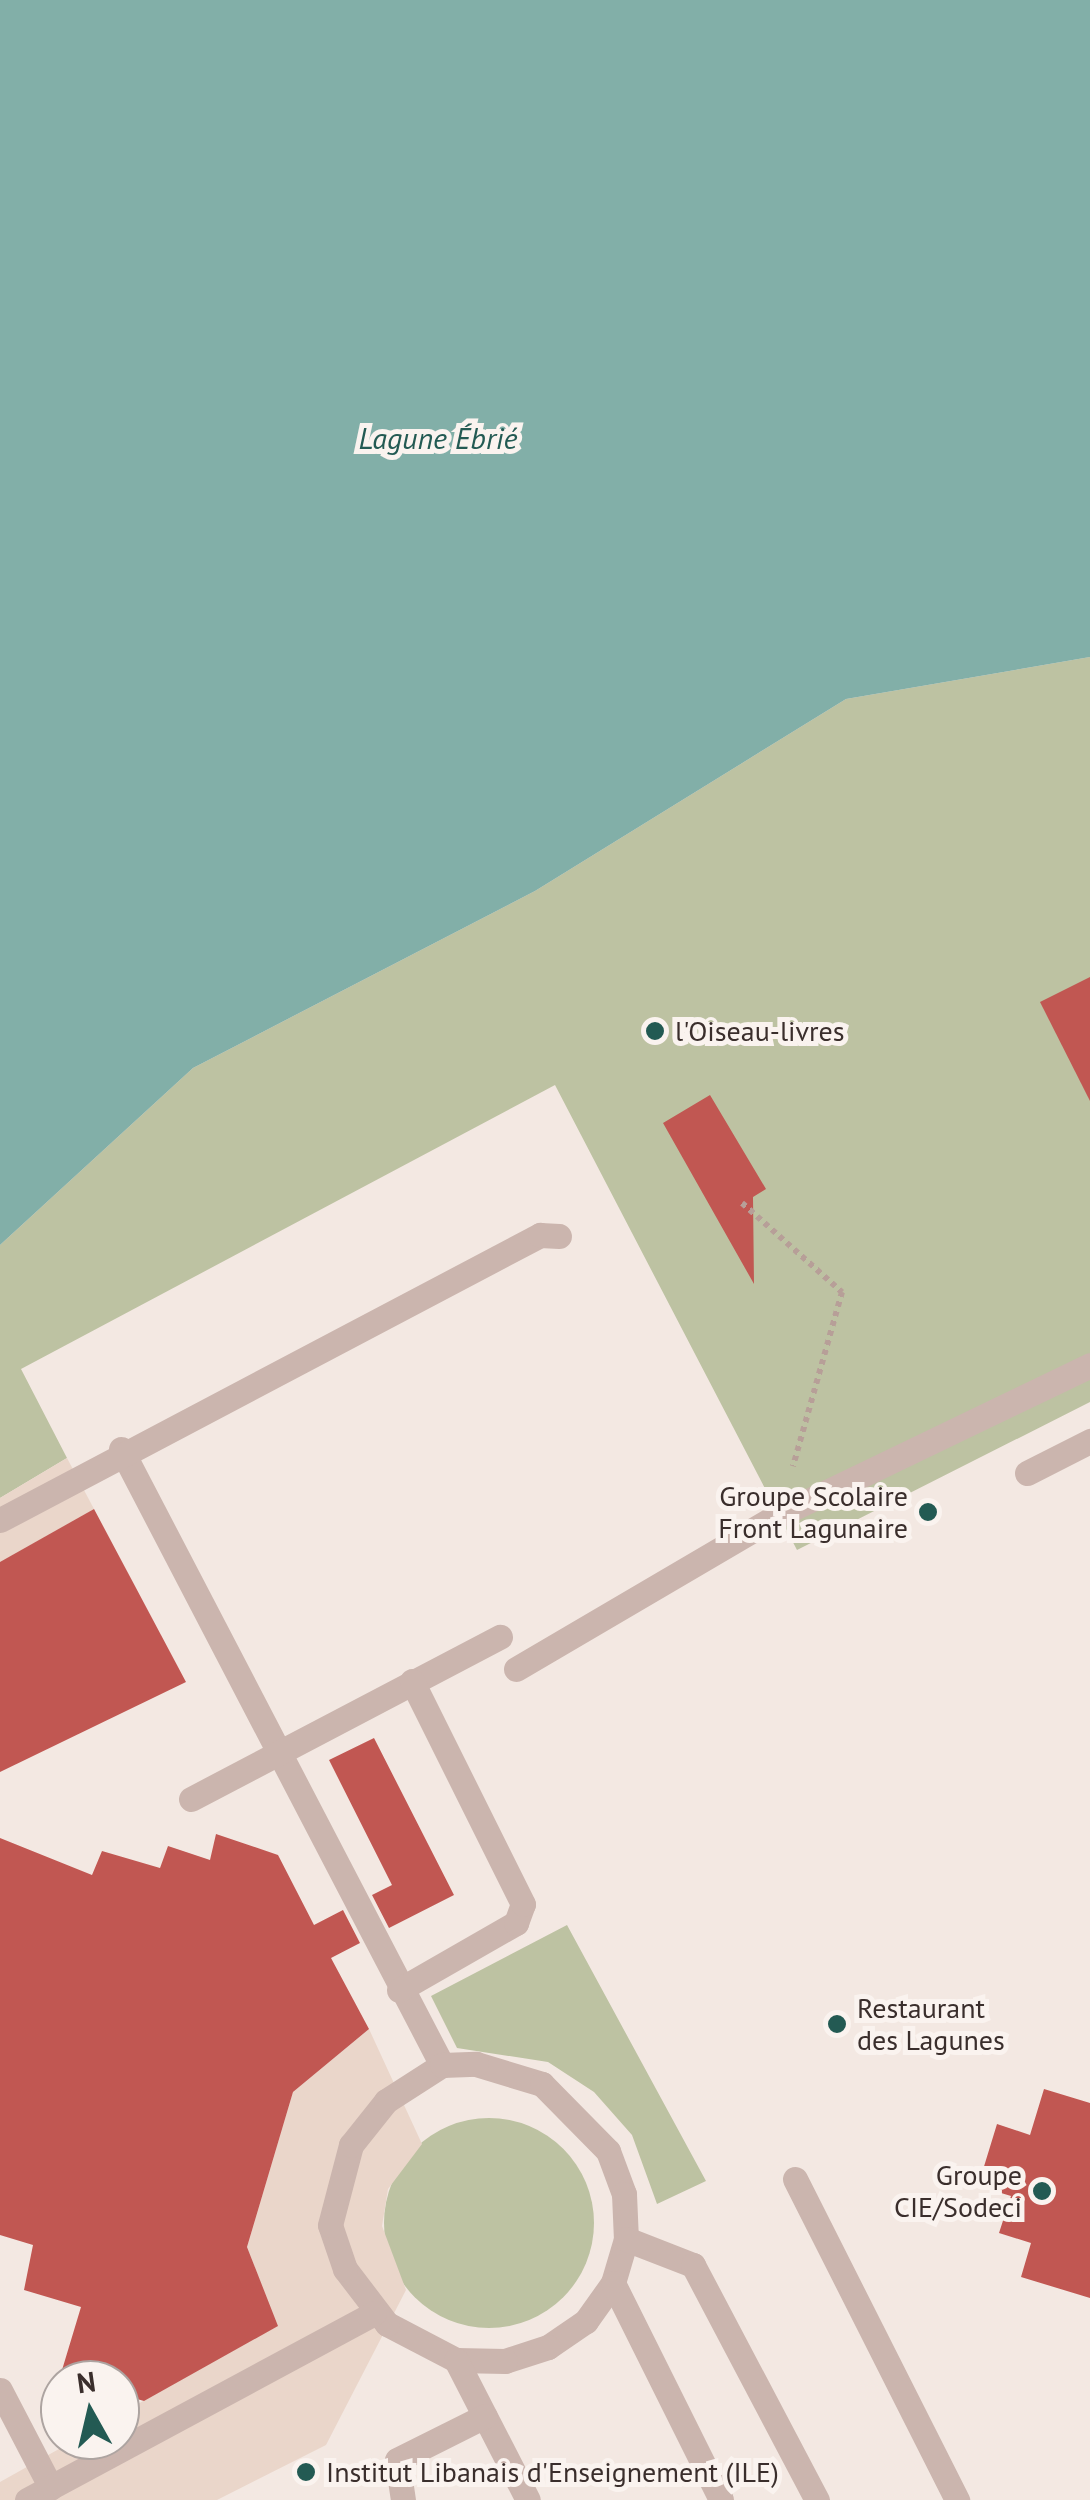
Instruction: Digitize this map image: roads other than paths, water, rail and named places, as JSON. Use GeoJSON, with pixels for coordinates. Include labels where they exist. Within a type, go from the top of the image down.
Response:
{"type":"FeatureCollection","features":[{"type":"Feature","properties":{"kind":"street"},"geometry":{"type":"LineString","coordinates":[[0,1520],[121,1449],[540,1235],[559,1236]]}},
{"type":"Feature","properties":{"kind":"street"},"geometry":{"type":"LineString","coordinates":[[516,1669],[779,1515],[1090,1365]]}},
{"type":"Feature","properties":{"kind":"street"},"geometry":{"type":"LineString","coordinates":[[1028,1473],[1090,1441]]}},
{"type":"Feature","properties":{"kind":"street"},"geometry":{"type":"LineString","coordinates":[[121,1449],[399,1990],[442,2065]]}},
{"type":"Feature","properties":{"kind":"street"},"geometry":{"type":"LineString","coordinates":[[190,1798],[500,1636]]}},
{"type":"Feature","properties":{"kind":"street"},"geometry":{"type":"LineString","coordinates":[[399,1990],[516,1923],[522,1904],[412,1681]]}},
{"type":"Feature","properties":{"kind":"street"},"geometry":{"type":"LineString","coordinates":[[476,2064],[542,2084],[578,2116],[619,2180],[626,2239],[613,2283],[586,2321],[548,2347],[505,2360],[456,2360],[374,2313],[330,2225],[334,2186],[351,2145],[386,2100],[442,2065],[476,2064]]}},
{"type":"Feature","properties":{"kind":"street"},"geometry":{"type":"LineString","coordinates":[[795,2178],[957,2500]]}},
{"type":"Feature","properties":{"kind":"street"},"geometry":{"type":"LineString","coordinates":[[626,2239],[693,2265],[816,2500]]}},
{"type":"Feature","properties":{"kind":"street"},"geometry":{"type":"LineString","coordinates":[[613,2283],[721,2500]]}},
{"type":"Feature","properties":{"kind":"street"},"geometry":{"type":"LineString","coordinates":[[26,2500],[374,2313]]}},
{"type":"Feature","properties":{"kind":"street"},"geometry":{"type":"LineString","coordinates":[[456,2360],[528,2500]]}},
{"type":"Feature","properties":{"kind":"street"},"geometry":{"type":"LineString","coordinates":[[0,2390],[51,2488]]}},
{"type":"Feature","properties":{"kind":"street"},"geometry":{"type":"LineString","coordinates":[[403,2500],[398,2460],[485,2416]]}},
{"type":"Feature","properties":{"kind":"water","name":"Lagune Ébrié"},"geometry":{"type":"Polygon","coordinates":[[[0,0],[1090,0],[1090,657],[846,699],[535,891],[193,1068],[0,1245],[0,0]]]}},
{"type":"Feature","properties":{"kind":"place","name":"l'Oiseau-livres"},"geometry":{"type":"Point","coordinates":[655,1031]}},
{"type":"Feature","properties":{"kind":"place","name":"Groupe Scolaire Front Lagunaire"},"geometry":{"type":"Point","coordinates":[928,1512]}},
{"type":"Feature","properties":{"kind":"place","name":"Restaurant des Lagunes"},"geometry":{"type":"Point","coordinates":[837,2024]}},
{"type":"Feature","properties":{"kind":"place","name":"Groupe CIE/Sodeci"},"geometry":{"type":"Point","coordinates":[1042,2191]}},
{"type":"Feature","properties":{"kind":"place","name":"Institut Libanais d'Enseignement (ILE)"},"geometry":{"type":"Point","coordinates":[306,2472]}}]}
